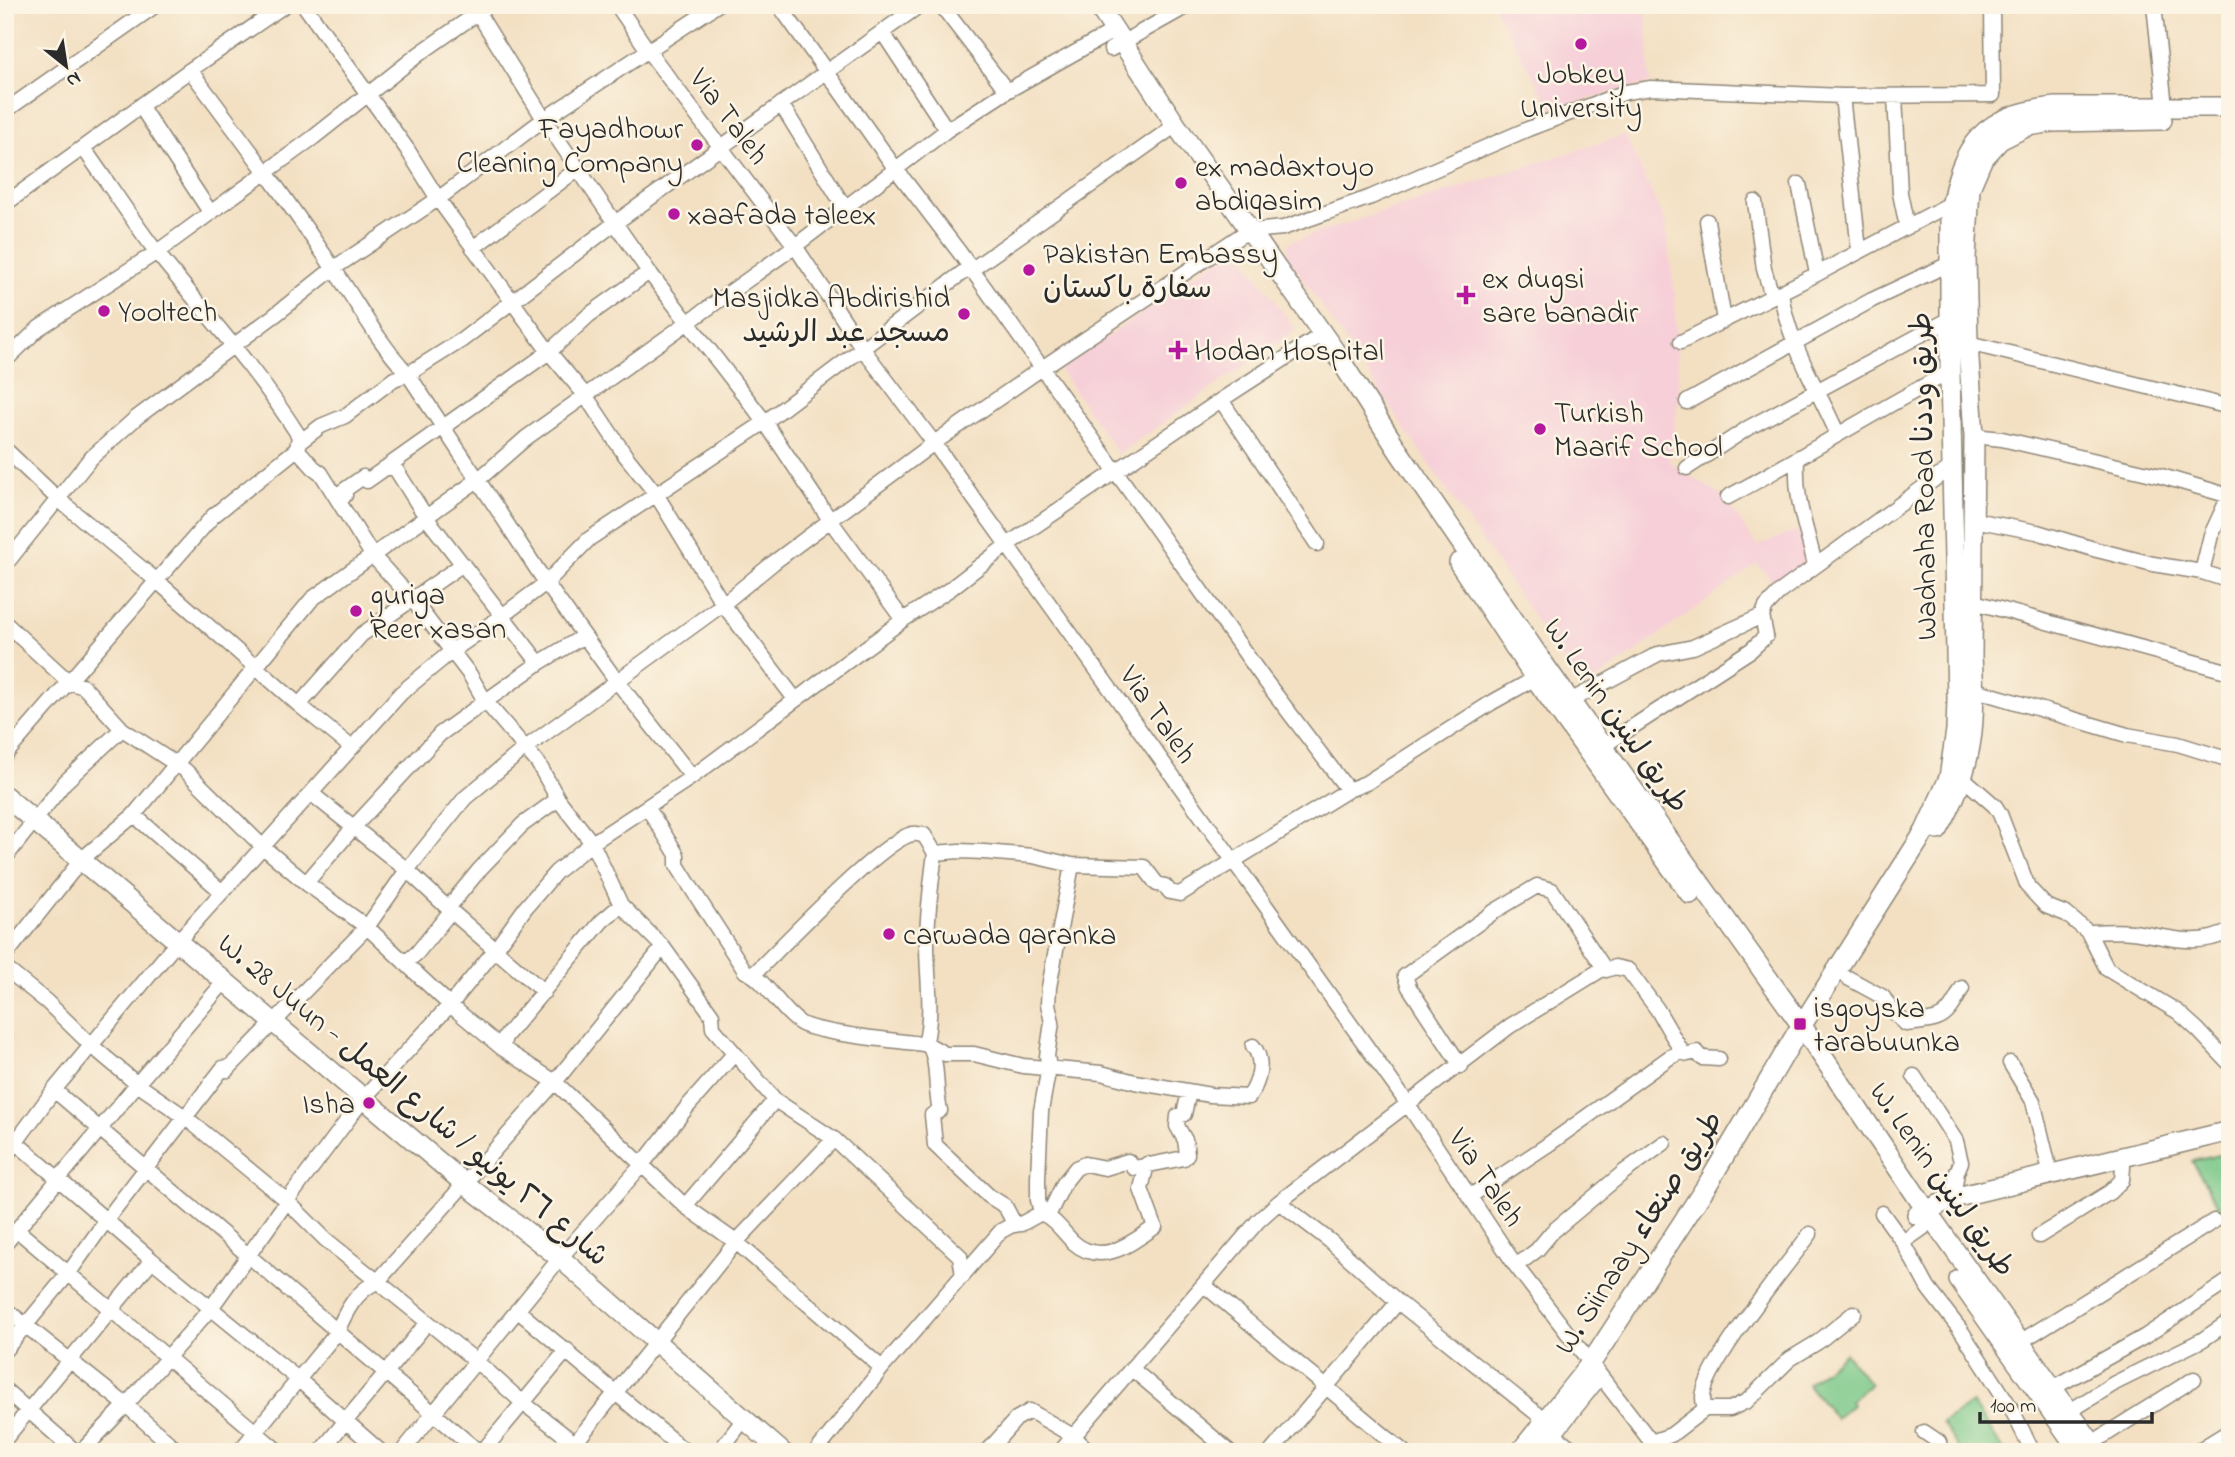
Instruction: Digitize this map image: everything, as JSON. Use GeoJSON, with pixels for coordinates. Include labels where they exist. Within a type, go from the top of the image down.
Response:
{"type":"FeatureCollection","features":[{"type":"Feature","properties":{"kind":"main road"},"geometry":{"type":"LineString","coordinates":[[1082,5],[1113,39],[1171,128],[1246,234],[1312,341],[1541,674],[1715,918]]}},
{"type":"Feature","properties":{"kind":"main road"},"geometry":{"type":"LineString","coordinates":[[1098,5],[1113,39]]}},
{"type":"Feature","properties":{"kind":"main road","name":"Wadnaha Road طريق وددنا"},"geometry":{"type":"LineString","coordinates":[[1802,1036],[1925,831],[1949,778],[1957,699],[1950,319],[1952,202],[1966,155],[1994,123],[2013,115],[2056,107],[2230,107]]}},
{"type":"Feature","properties":{"kind":"main road","name":"Wadnaha Road طريق وددنا"},"geometry":{"type":"LineString","coordinates":[[1802,1036],[1848,978],[1955,801],[1971,749],[1975,690],[1972,657],[1974,436],[1966,258],[1970,188],[1982,160],[2000,140],[2028,126],[2053,122],[2230,118]]}},
{"type":"Feature","properties":{"kind":"main road","name":"W. Lenin طريق لينين"},"geometry":{"type":"LineString","coordinates":[[1246,234],[1334,351],[1541,674],[1570,701],[1603,746],[1715,918],[1802,1036],[1924,1219],[2070,1410],[2090,1449]]}},
{"type":"Feature","properties":{"kind":"main road","name":"W. 28 Juun - شارع ٢٦ يونيو / شارع العمل"},"geometry":{"type":"LineString","coordinates":[[5,796],[464,1183],[560,1258],[782,1452]]}},
{"type":"Feature","properties":{"kind":"main road","name":"W. Siinaay طريق صنعاء"},"geometry":{"type":"LineString","coordinates":[[1520,1452],[1549,1427],[1595,1369],[1802,1036]]}},
{"type":"Feature","properties":{"kind":"main road"},"geometry":{"type":"LineString","coordinates":[[1924,1219],[1953,1198],[2230,1132]]}},
{"type":"Feature","properties":{"kind":"main road"},"geometry":{"type":"LineString","coordinates":[[1924,1219],[2230,1140]]}},
{"type":"Feature","properties":{"kind":"main road"},"geometry":{"type":"LineString","coordinates":[[1924,1219],[2090,1449]]}},
{"type":"Feature","properties":{"kind":"main road"},"geometry":{"type":"LineString","coordinates":[[1537,1452],[1549,1427]]}},
{"type":"Feature","properties":{"kind":"street"},"geometry":{"type":"LineString","coordinates":[[5,111],[156,5]]}},
{"type":"Feature","properties":{"kind":"street"},"geometry":{"type":"LineString","coordinates":[[5,204],[285,5]]}},
{"type":"Feature","properties":{"kind":"street"},"geometry":{"type":"LineString","coordinates":[[304,5],[407,149],[473,248],[585,395],[625,455],[656,494],[723,604],[795,699]]}},
{"type":"Feature","properties":{"kind":"street","name":"Via Taleh"},"geometry":{"type":"LineString","coordinates":[[617,5],[649,52],[795,246],[863,349],[934,443],[1407,1103],[1516,1266],[1655,1447]]}},
{"type":"Feature","properties":{"kind":"street"},"geometry":{"type":"LineString","coordinates":[[5,565],[90,459],[136,418],[334,268],[438,199],[544,120],[717,5]]}},
{"type":"Feature","properties":{"kind":"street"},"geometry":{"type":"LineString","coordinates":[[779,5],[1263,678],[1348,790]]}},
{"type":"Feature","properties":{"kind":"street"},"geometry":{"type":"LineString","coordinates":[[5,755],[213,516],[297,449],[301,440],[321,426],[345,416],[394,379],[408,374],[462,340],[615,223],[920,5]]}},
{"type":"Feature","properties":{"kind":"street"},"geometry":{"type":"LineString","coordinates":[[941,5],[1007,91]]}},
{"type":"Feature","properties":{"kind":"street"},"geometry":{"type":"LineString","coordinates":[[5,956],[82,859],[134,815],[312,599],[479,479],[526,438],[795,246],[895,167],[947,130],[1007,91],[1189,5]]}},
{"type":"Feature","properties":{"kind":"street"},"geometry":{"type":"LineString","coordinates":[[5,1350],[68,1274],[145,1167],[223,1069],[227,1070],[366,927],[407,870],[466,798],[524,748],[723,604],[934,443],[1042,368],[1246,234],[1283,228],[1371,197],[1528,129],[1626,92],[1651,88],[1842,96],[1993,94],[1992,5]]}},
{"type":"Feature","properties":{"kind":"street"},"geometry":{"type":"LineString","coordinates":[[2154,5],[2165,107]]}},
{"type":"Feature","properties":{"kind":"street"},"geometry":{"type":"LineString","coordinates":[[5,361],[39,328],[157,252],[267,172],[480,8],[544,120],[615,223],[649,272],[765,422],[830,520],[903,620]]}},
{"type":"Feature","properties":{"kind":"street"},"geometry":{"type":"LineString","coordinates":[[883,33],[947,130]]}},
{"type":"Feature","properties":{"kind":"street"},"geometry":{"type":"LineString","coordinates":[[190,70],[267,172],[390,355],[408,374],[546,583],[616,680],[692,777]]}},
{"type":"Feature","properties":{"kind":"street"},"geometry":{"type":"LineString","coordinates":[[1842,96],[1859,250]]}},
{"type":"Feature","properties":{"kind":"street"},"geometry":{"type":"LineString","coordinates":[[1895,96],[1899,193],[1907,227]]}},
{"type":"Feature","properties":{"kind":"street"},"geometry":{"type":"LineString","coordinates":[[781,104],[845,208]]}},
{"type":"Feature","properties":{"kind":"street"},"geometry":{"type":"LineString","coordinates":[[141,107],[210,212]]}},
{"type":"Feature","properties":{"kind":"street"},"geometry":{"type":"LineString","coordinates":[[5,1157],[18,1143],[54,1090],[178,941],[401,693],[452,651],[546,583],[589,539],[765,422],[962,273],[971,270],[1171,128]]}},
{"type":"Feature","properties":{"kind":"street"},"geometry":{"type":"LineString","coordinates":[[84,149],[157,252],[233,345],[299,436],[297,449]]}},
{"type":"Feature","properties":{"kind":"street"},"geometry":{"type":"LineString","coordinates":[[473,248],[579,168]]}},
{"type":"Feature","properties":{"kind":"street"},"geometry":{"type":"LineString","coordinates":[[1799,184],[1817,274]]}},
{"type":"Feature","properties":{"kind":"street"},"geometry":{"type":"LineString","coordinates":[[1755,202],[1764,269],[1777,294],[1794,343],[1818,388],[1838,435]]}},
{"type":"Feature","properties":{"kind":"street"},"geometry":{"type":"LineString","coordinates":[[1681,342],[1952,202]]}},
{"type":"Feature","properties":{"kind":"street"},"geometry":{"type":"LineString","coordinates":[[1707,221],[1724,320]]}},
{"type":"Feature","properties":{"kind":"street"},"geometry":{"type":"LineString","coordinates":[[1688,402],[1872,300],[1951,262]]}},
{"type":"Feature","properties":{"kind":"street"},"geometry":{"type":"LineString","coordinates":[[340,501],[345,495],[343,491],[363,477],[367,481],[387,468],[443,425],[550,352],[589,315],[649,272]]}},
{"type":"Feature","properties":{"kind":"street"},"geometry":{"type":"LineString","coordinates":[[1687,468],[1748,428],[1818,388],[1950,319]]}},
{"type":"Feature","properties":{"kind":"street"},"geometry":{"type":"LineString","coordinates":[[5,1390],[79,1452],[126,1405],[211,1308],[364,1098],[450,1005],[556,872],[592,843],[692,777],[1007,545],[1312,341]]}},
{"type":"Feature","properties":{"kind":"street"},"geometry":{"type":"LineString","coordinates":[[1968,343],[2230,407]]}},
{"type":"Feature","properties":{"kind":"street"},"geometry":{"type":"LineString","coordinates":[[1728,497],[1951,372]]}},
{"type":"Feature","properties":{"kind":"street"},"geometry":{"type":"LineString","coordinates":[[1221,400],[1317,544]]}},
{"type":"Feature","properties":{"kind":"street"},"geometry":{"type":"LineString","coordinates":[[1974,436],[2002,439],[2230,495],[2211,535],[2202,572]]}},
{"type":"Feature","properties":{"kind":"street"},"geometry":{"type":"LineString","coordinates":[[5,449],[58,499],[351,747]]}},
{"type":"Feature","properties":{"kind":"street"},"geometry":{"type":"LineString","coordinates":[[297,449],[321,473],[372,555],[412,599],[470,675],[485,701],[538,763],[558,799],[592,843],[621,905],[663,947],[712,1015],[713,1028],[734,1055],[775,1100],[834,1139],[960,1256],[963,1276]]}},
{"type":"Feature","properties":{"kind":"street"},"geometry":{"type":"LineString","coordinates":[[1797,460],[1798,503],[1815,565]]}},
{"type":"Feature","properties":{"kind":"street"},"geometry":{"type":"LineString","coordinates":[[1603,746],[1658,713],[1751,650],[1766,636],[1762,616],[1766,607],[1781,591],[1954,465]]}},
{"type":"Feature","properties":{"kind":"street"},"geometry":{"type":"LineString","coordinates":[[387,468],[395,468],[426,517],[539,663]]}},
{"type":"Feature","properties":{"kind":"street"},"geometry":{"type":"LineString","coordinates":[[1973,520],[2037,532],[2153,564],[2202,572],[2230,581]]}},
{"type":"Feature","properties":{"kind":"street"},"geometry":{"type":"LineString","coordinates":[[299,705],[360,635],[463,564]]}},
{"type":"Feature","properties":{"kind":"street"},"geometry":{"type":"LineString","coordinates":[[1974,601],[2230,672]]}},
{"type":"Feature","properties":{"kind":"street"},"geometry":{"type":"LineString","coordinates":[[1570,701],[1658,654],[1693,647],[1762,616]]}},
{"type":"Feature","properties":{"kind":"street"},"geometry":{"type":"LineString","coordinates":[[5,623],[69,681],[84,687],[122,729],[185,770],[264,848],[366,927],[450,1005],[502,1048],[555,1082],[685,1206],[736,1242],[882,1368]]}},
{"type":"Feature","properties":{"kind":"street"},"geometry":{"type":"LineString","coordinates":[[306,883],[352,828],[440,734],[539,663],[584,636]]}},
{"type":"Feature","properties":{"kind":"street"},"geometry":{"type":"LineString","coordinates":[[935,853],[959,851],[1033,856],[1072,865],[1144,867],[1157,884],[1165,886],[1170,892],[1180,894],[1348,790],[1366,783],[1491,702],[1541,674]]}},
{"type":"Feature","properties":{"kind":"street"},"geometry":{"type":"LineString","coordinates":[[1975,690],[2127,735],[2178,744],[2230,760]]}},
{"type":"Feature","properties":{"kind":"street"},"geometry":{"type":"LineString","coordinates":[[5,858],[65,782],[122,729]]}},
{"type":"Feature","properties":{"kind":"street"},"geometry":{"type":"LineString","coordinates":[[1963,778],[2000,814],[2028,887],[2046,906],[2066,914],[2088,932],[2107,969],[2178,1012],[2230,1064]]}},
{"type":"Feature","properties":{"kind":"street"},"geometry":{"type":"LineString","coordinates":[[312,794],[407,870],[544,992]]}},
{"type":"Feature","properties":{"kind":"street"},"geometry":{"type":"LineString","coordinates":[[405,963],[417,953],[451,911],[449,908],[452,903],[480,869],[522,825],[558,799]]}},
{"type":"Feature","properties":{"kind":"street"},"geometry":{"type":"LineString","coordinates":[[647,807],[677,855],[677,865],[745,971],[754,974],[785,1012],[803,1026],[929,1045],[945,1054],[974,1055],[1023,1066],[1101,1073],[1210,1096],[1249,1097],[1260,1071],[1260,1055],[1253,1046]]}},
{"type":"Feature","properties":{"kind":"street"},"geometry":{"type":"LineString","coordinates":[[134,815],[221,891]]}},
{"type":"Feature","properties":{"kind":"street"},"geometry":{"type":"LineString","coordinates":[[754,974],[862,868],[887,848],[912,834],[924,835],[935,853],[928,911],[927,948],[931,998],[926,1041],[934,1063],[940,1111],[932,1115],[935,1145],[989,1196],[1004,1206],[1015,1225]]}},
{"type":"Feature","properties":{"kind":"street"},"geometry":{"type":"LineString","coordinates":[[1072,865],[1049,987],[1048,1004],[1052,1022],[1046,1056],[1049,1067],[1041,1111],[1038,1200],[1044,1214],[1075,1244],[1095,1254],[1109,1254],[1155,1227],[1142,1189],[1147,1164]]}},
{"type":"Feature","properties":{"kind":"street"},"geometry":{"type":"LineString","coordinates":[[1461,1066],[1409,987],[1405,976],[1495,911],[1537,886],[1552,890],[1604,968]]}},
{"type":"Feature","properties":{"kind":"street"},"geometry":{"type":"LineString","coordinates":[[502,1048],[505,1037],[602,920],[621,905]]}},
{"type":"Feature","properties":{"kind":"street"},"geometry":{"type":"LineString","coordinates":[[2088,932],[2117,930],[2165,939],[2189,940],[2213,939],[2230,931]]}},
{"type":"Feature","properties":{"kind":"street"},"geometry":{"type":"LineString","coordinates":[[239,1452],[337,1332],[346,1311],[365,1287],[377,1282],[555,1082],[663,947]]}},
{"type":"Feature","properties":{"kind":"street"},"geometry":{"type":"LineString","coordinates":[[5,968],[47,1002],[136,1084],[185,1117],[287,1201],[324,1239],[476,1361],[577,1449],[616,1393],[736,1242],[834,1139]]}},
{"type":"Feature","properties":{"kind":"street"},"geometry":{"type":"LineString","coordinates":[[1060,1452],[1258,1221],[1279,1202],[1407,1103],[1461,1066],[1510,1026],[1604,968],[1628,970],[1657,1009],[1682,1052],[1697,1052],[1702,1058],[1719,1059]]}},
{"type":"Feature","properties":{"kind":"street"},"geometry":{"type":"LineString","coordinates":[[1848,978],[1883,997],[1891,1010],[1906,1024],[1938,1021],[1952,1007],[1962,988]]}},
{"type":"Feature","properties":{"kind":"street"},"geometry":{"type":"LineString","coordinates":[[5,1244],[136,1084],[225,981]]}},
{"type":"Feature","properties":{"kind":"street"},"geometry":{"type":"LineString","coordinates":[[1469,1197],[1546,1146],[1655,1067],[1682,1052]]}},
{"type":"Feature","properties":{"kind":"street"},"geometry":{"type":"LineString","coordinates":[[402,1452],[560,1258],[734,1055]]}},
{"type":"Feature","properties":{"kind":"street"},"geometry":{"type":"LineString","coordinates":[[2010,1063],[2034,1101],[2051,1175]]}},
{"type":"Feature","properties":{"kind":"street"},"geometry":{"type":"LineString","coordinates":[[1914,1076],[1956,1141],[1961,1162],[1953,1198]]}},
{"type":"Feature","properties":{"kind":"street"},"geometry":{"type":"LineString","coordinates":[[54,1090],[480,1452],[567,1350]]}},
{"type":"Feature","properties":{"kind":"street"},"geometry":{"type":"LineString","coordinates":[[816,1452],[882,1368],[995,1237],[1001,1231],[1044,1214],[1063,1183],[1076,1168],[1084,1164],[1105,1168],[1128,1161],[1134,1168],[1184,1158],[1187,1154],[1185,1140],[1177,1126],[1178,1116],[1184,1114],[1189,1092]]}},
{"type":"Feature","properties":{"kind":"street"},"geometry":{"type":"LineString","coordinates":[[685,1206],[775,1100]]}},
{"type":"Feature","properties":{"kind":"street"},"geometry":{"type":"LineString","coordinates":[[5,1133],[381,1452]]}},
{"type":"Feature","properties":{"kind":"street"},"geometry":{"type":"LineString","coordinates":[[1516,1266],[1624,1171],[1664,1143]]}},
{"type":"Feature","properties":{"kind":"street"},"geometry":{"type":"LineString","coordinates":[[2039,1236],[2110,1192],[2122,1180],[2123,1167]]}},
{"type":"Feature","properties":{"kind":"street"},"geometry":{"type":"LineString","coordinates":[[1279,1202],[1330,1241],[1398,1302],[1577,1452]]}},
{"type":"Feature","properties":{"kind":"street"},"geometry":{"type":"LineString","coordinates":[[1882,1213],[1903,1242],[1928,1288],[1962,1332],[2011,1408],[2033,1452]]}},
{"type":"Feature","properties":{"kind":"street"},"geometry":{"type":"LineString","coordinates":[[1903,1242],[1924,1219]]}},
{"type":"Feature","properties":{"kind":"street"},"geometry":{"type":"LineString","coordinates":[[2020,1342],[2214,1221]]}},
{"type":"Feature","properties":{"kind":"street"},"geometry":{"type":"LineString","coordinates":[[16,1230],[279,1452]]}},
{"type":"Feature","properties":{"kind":"street"},"geometry":{"type":"LineString","coordinates":[[1705,1409],[1702,1396],[1728,1345],[1810,1234]]}},
{"type":"Feature","properties":{"kind":"street"},"geometry":{"type":"LineString","coordinates":[[5,1439],[152,1260]]}},
{"type":"Feature","properties":{"kind":"street"},"geometry":{"type":"LineString","coordinates":[[2053,1388],[2144,1337],[2230,1280]]}},
{"type":"Feature","properties":{"kind":"street"},"geometry":{"type":"LineString","coordinates":[[1204,1285],[1404,1452]]}},
{"type":"Feature","properties":{"kind":"street"},"geometry":{"type":"LineString","coordinates":[[1270,1452],[1398,1302]]}},
{"type":"Feature","properties":{"kind":"street"},"geometry":{"type":"LineString","coordinates":[[5,1309],[126,1405],[169,1449]]}},
{"type":"Feature","properties":{"kind":"street"},"geometry":{"type":"LineString","coordinates":[[517,1310],[686,1452]]}},
{"type":"Feature","properties":{"kind":"street"},"geometry":{"type":"LineString","coordinates":[[1655,1447],[1705,1409],[1730,1409],[1747,1401],[1790,1359],[1818,1342],[1854,1313]]}},
{"type":"Feature","properties":{"kind":"street"},"geometry":{"type":"LineString","coordinates":[[2070,1410],[2115,1383],[2202,1340],[2230,1321]]}},
{"type":"Feature","properties":{"kind":"street"},"geometry":{"type":"LineString","coordinates":[[320,1452],[427,1323]]}},
{"type":"Feature","properties":{"kind":"street"},"geometry":{"type":"LineString","coordinates":[[1132,1369],[1230,1452]]}},
{"type":"Feature","properties":{"kind":"street"},"geometry":{"type":"LineString","coordinates":[[2090,1449],[2194,1379]]}},
{"type":"Feature","properties":{"kind":"street"},"geometry":{"type":"LineString","coordinates":[[987,1452],[1016,1419],[1030,1411],[1073,1436],[1090,1452]]}},
{"type":"Feature","properties":{"kind":"street"},"geometry":{"type":"LineString","coordinates":[[719,1452],[744,1419]]}},
{"type":"Feature","properties":{"kind":"street"},"geometry":{"type":"LineString","coordinates":[[2196,1452],[2230,1431]]}},
{"type":"Feature","properties":{"kind":"street"},"geometry":{"type":"LineString","coordinates":[[1924,1432],[1939,1442],[1941,1452]]}},
{"type":"Feature","properties":{"kind":"shaded area","name":"Jobkey University"},"geometry":{"type":"Polygon","coordinates":[[[1493,5],[1646,5],[1650,83],[1551,109],[1493,5]]]}},
{"type":"Feature","properties":{"kind":"shaded area","name":"Turkish Maarif School"},"geometry":{"type":"Polygon","coordinates":[[[1625,135],[1665,222],[1675,296],[1679,397],[1669,462],[1724,497],[1757,546],[1798,530],[1809,563],[1778,588],[1757,564],[1583,690],[1288,257],[1287,251],[1288,244],[1295,240],[1625,135]]]}},
{"type":"Feature","properties":{"kind":"shaded area","name":"Hodan Hospital"},"geometry":{"type":"Polygon","coordinates":[[[1236,246],[1296,330],[1118,454],[1060,370],[1236,246]]]}},
{"type":"Feature","properties":{"kind":"green space"},"geometry":{"type":"Polygon","coordinates":[[[2230,1153],[2230,1226],[2192,1161],[2230,1153]]]}},
{"type":"Feature","properties":{"kind":"green space"},"geometry":{"type":"Polygon","coordinates":[[[1845,1353],[1870,1384],[1850,1401],[1852,1405],[1835,1418],[1807,1384],[1845,1353]]]}},
{"type":"Feature","properties":{"kind":"green space"},"geometry":{"type":"Polygon","coordinates":[[[1972,1403],[2005,1452],[1961,1452],[1942,1423],[1972,1403]]]}},
{"type":"Feature","properties":{"kind":"place","name":"Jobkey University"},"geometry":{"type":"Point","coordinates":[1581,44]}},
{"type":"Feature","properties":{"kind":"place","name":"Fayadhowr Cleaning Company"},"geometry":{"type":"Point","coordinates":[697,145]}},
{"type":"Feature","properties":{"kind":"place","name":"ex madaxtoyo abdiqasim"},"geometry":{"type":"Point","coordinates":[1181,183]}},
{"type":"Feature","properties":{"kind":"place","name":"xaafada taleex"},"geometry":{"type":"Point","coordinates":[674,214]}},
{"type":"Feature","properties":{"kind":"place","name":"Pakistan Embassy سفارة باكستان"},"geometry":{"type":"Point","coordinates":[1029,270]}},
{"type":"Feature","properties":{"kind":"place","name":"ex dugsi sare banadir"},"geometry":{"type":"Point","coordinates":[1466,295]}},
{"type":"Feature","properties":{"kind":"place","name":"Yooltech"},"geometry":{"type":"Point","coordinates":[104,311]}},
{"type":"Feature","properties":{"kind":"place","name":"Masjidka Abdirishid مسجد عبد الرشيد"},"geometry":{"type":"Point","coordinates":[964,314]}},
{"type":"Feature","properties":{"kind":"place","name":"Hodan Hospital"},"geometry":{"type":"Point","coordinates":[1178,350]}},
{"type":"Feature","properties":{"kind":"place","name":"Turkish Maarif School"},"geometry":{"type":"Point","coordinates":[1540,429]}},
{"type":"Feature","properties":{"kind":"place","name":"guriga Reer xasan"},"geometry":{"type":"Point","coordinates":[356,611]}},
{"type":"Feature","properties":{"kind":"place","name":"carwada qaranka"},"geometry":{"type":"Point","coordinates":[889,934]}},
{"type":"Feature","properties":{"kind":"place","name":"isgoyska tarabuunka"},"geometry":{"type":"Point","coordinates":[1800,1024]}},
{"type":"Feature","properties":{"kind":"place","name":"Isha"},"geometry":{"type":"Point","coordinates":[369,1103]}}]}
